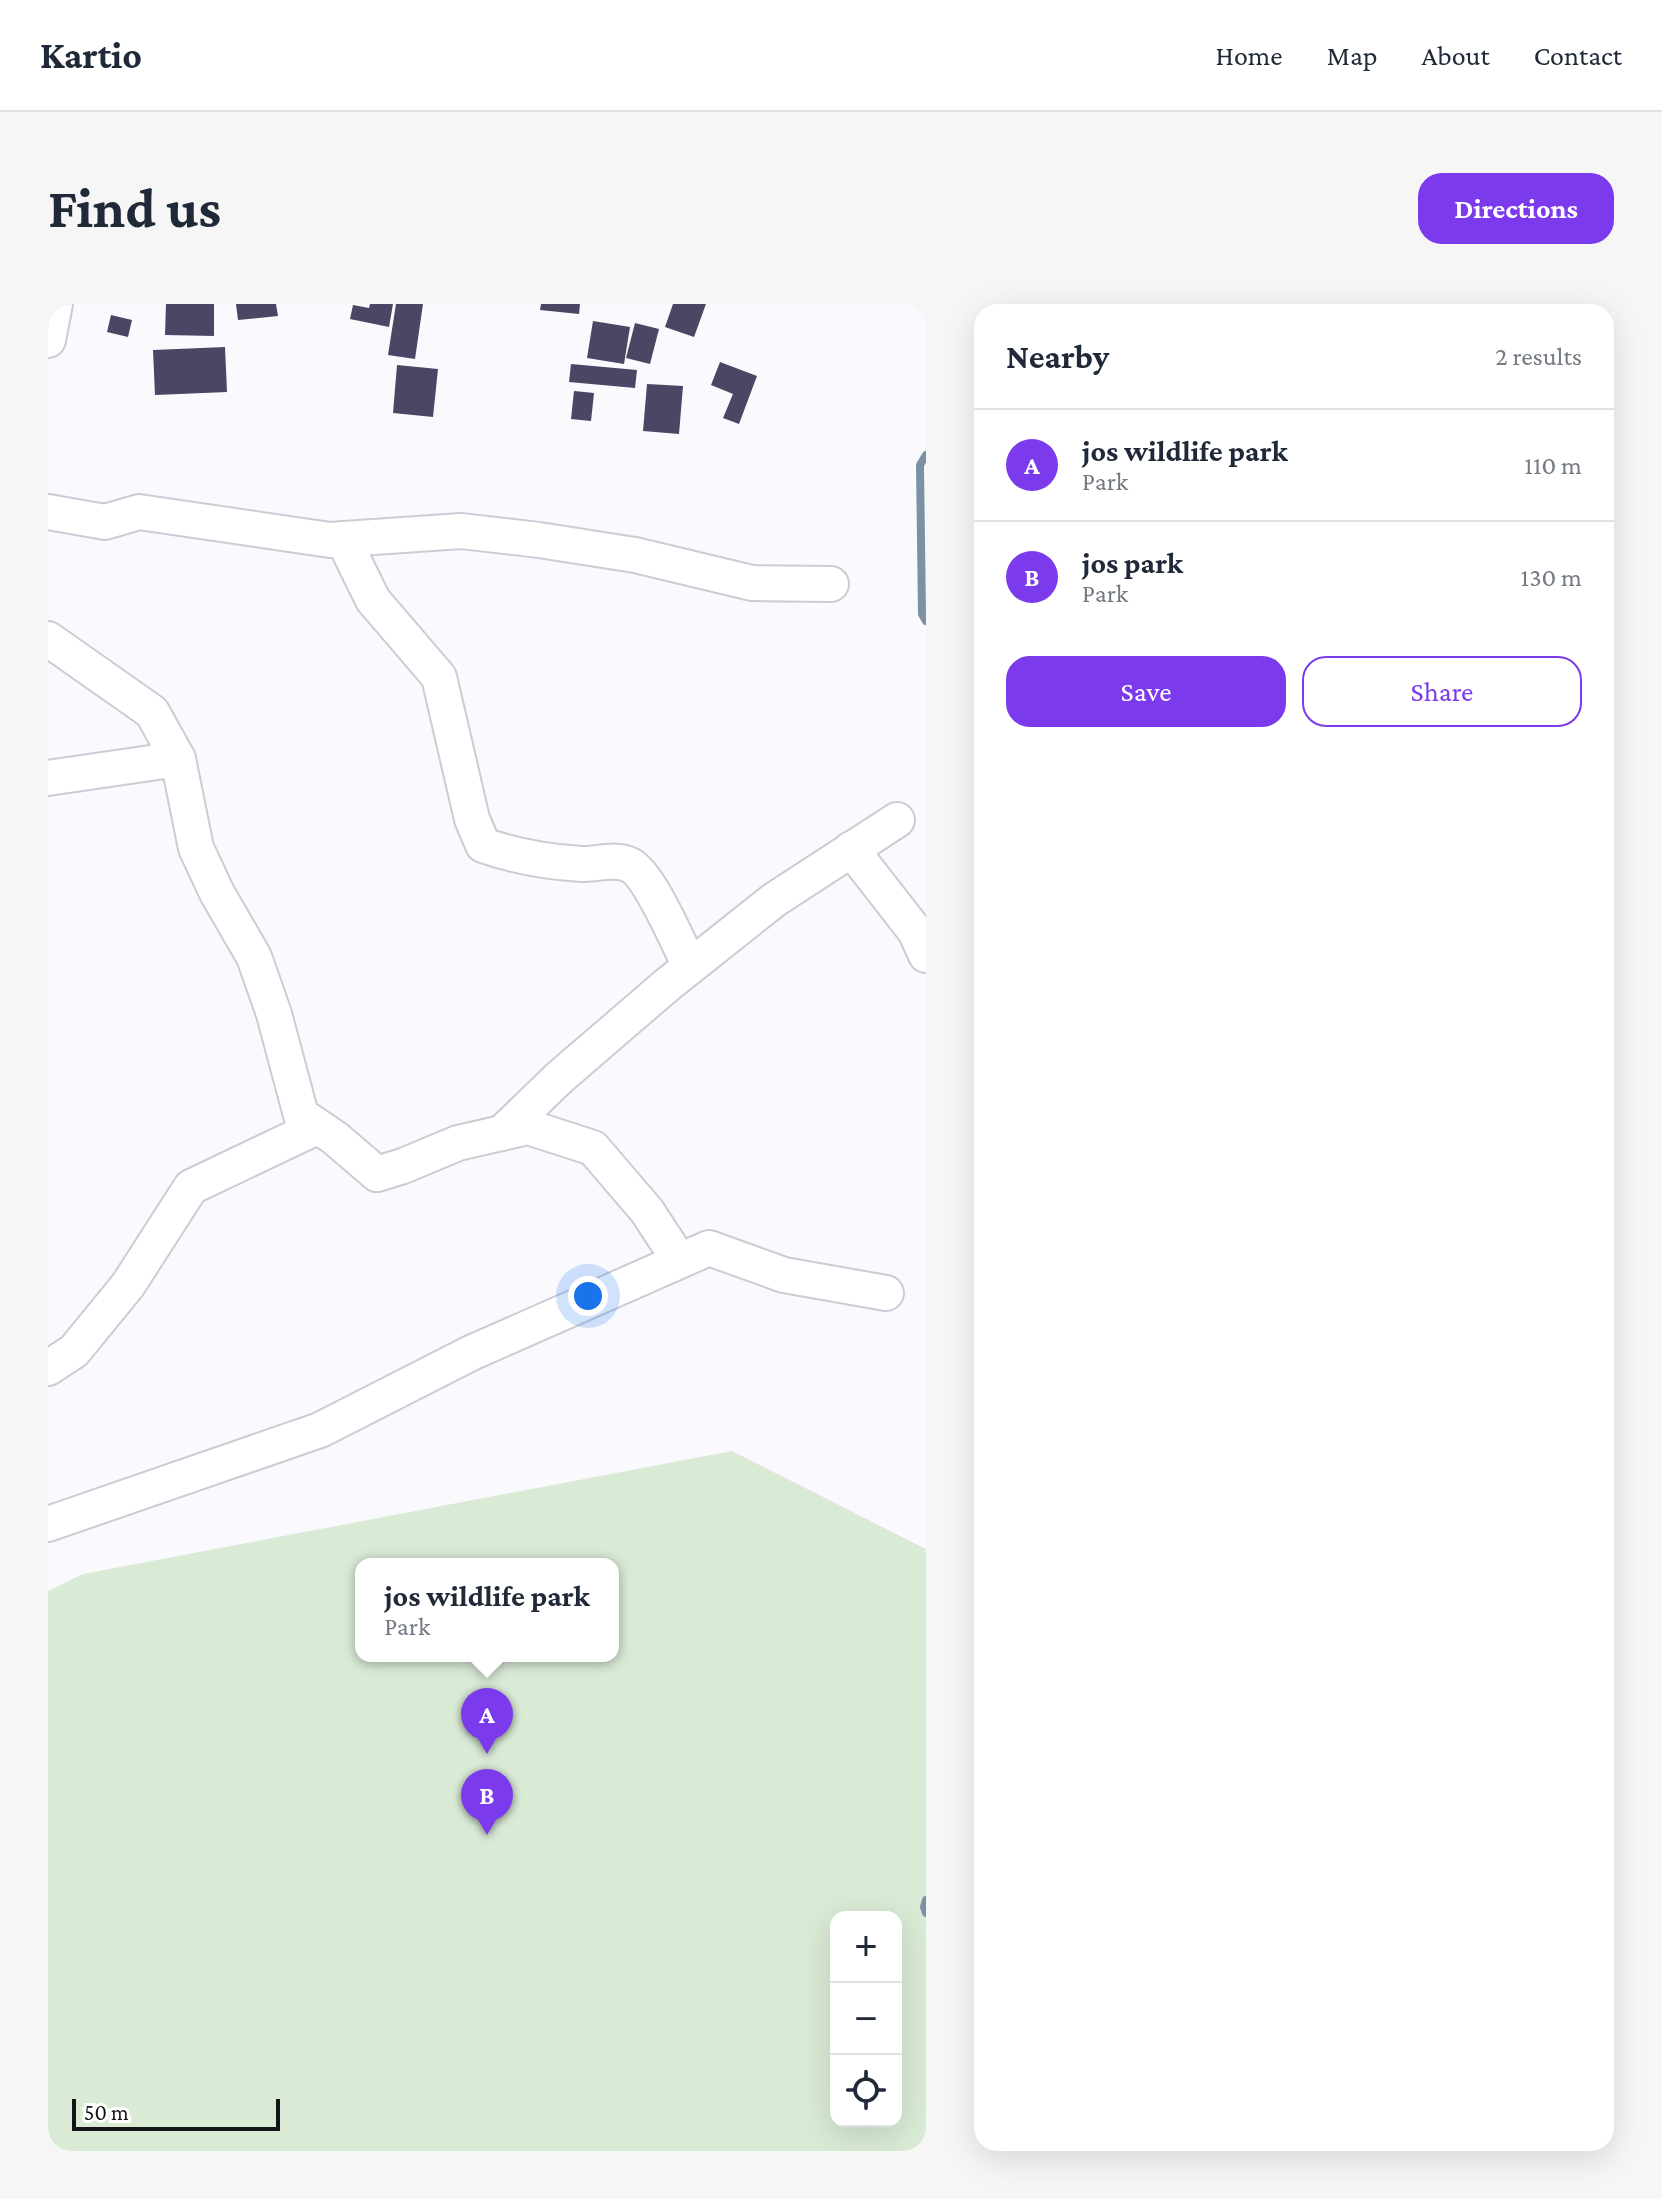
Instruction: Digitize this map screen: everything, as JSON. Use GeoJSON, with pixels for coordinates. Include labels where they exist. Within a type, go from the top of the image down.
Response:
{"type":"FeatureCollection","features":[{"type":"Feature","properties":{"kind":"street"},"geometry":{"type":"LineString","coordinates":[[48,340],[55,304]]}},
{"type":"Feature","properties":{"kind":"street"},"geometry":{"type":"LineString","coordinates":[[48,512],[105,522],[139,512],[330,540],[461,531],[635,555],[752,583],[831,584]]}},
{"type":"Feature","properties":{"kind":"street"},"geometry":{"type":"LineString","coordinates":[[343,539],[373,600],[439,677],[472,819],[483,845],[509,854],[569,863],[584,865],[605,861],[631,865],[649,886],[690,966]]}},
{"type":"Feature","properties":{"kind":"street"},"geometry":{"type":"LineString","coordinates":[[48,639],[152,712],[178,759],[196,848],[217,893],[254,957],[274,1014],[301,1115],[335,1138],[377,1174],[458,1143],[528,1127],[593,1148],[647,1211],[679,1260]]}},
{"type":"Feature","properties":{"kind":"street"},"geometry":{"type":"LineString","coordinates":[[48,778],[178,759]]}},
{"type":"Feature","properties":{"kind":"street"},"geometry":{"type":"LineString","coordinates":[[502,1133],[560,1077],[690,966],[774,900],[897,820]]}},
{"type":"Feature","properties":{"kind":"street"},"geometry":{"type":"LineString","coordinates":[[851,849],[915,931],[926,955]]}},
{"type":"Feature","properties":{"kind":"street"},"geometry":{"type":"LineString","coordinates":[[48,1368],[74,1351],[128,1285],[191,1187],[317,1127]]}},
{"type":"Feature","properties":{"kind":"street"},"geometry":{"type":"LineString","coordinates":[[48,1524],[320,1430],[471,1353],[709,1248],[784,1275],[886,1293]]}},
{"type":"Feature","properties":{"kind":"green space"},"geometry":{"type":"Polygon","coordinates":[[[732,1451],[926,1549],[926,2151],[48,2151],[48,1591],[83,1574],[732,1451]]]}},
{"type":"Feature","properties":{"kind":"building"},"geometry":{"type":"Polygon","coordinates":[[[166,304],[214,304],[214,336],[165,335],[166,304]]]}},
{"type":"Feature","properties":{"kind":"building"},"geometry":{"type":"Polygon","coordinates":[[[236,304],[276,304],[278,316],[238,320],[236,304]]]}},
{"type":"Feature","properties":{"kind":"building"},"geometry":{"type":"Polygon","coordinates":[[[370,304],[393,304],[389,327],[350,319],[353,305],[369,308],[370,304]]]}},
{"type":"Feature","properties":{"kind":"building"},"geometry":{"type":"Polygon","coordinates":[[[396,304],[423,304],[415,359],[388,355],[396,304]]]}},
{"type":"Feature","properties":{"kind":"building"},"geometry":{"type":"Polygon","coordinates":[[[541,304],[580,304],[579,314],[540,310],[541,304]]]}},
{"type":"Feature","properties":{"kind":"building"},"geometry":{"type":"Polygon","coordinates":[[[673,304],[706,304],[694,337],[665,327],[673,304]]]}},
{"type":"Feature","properties":{"kind":"building"},"geometry":{"type":"Polygon","coordinates":[[[111,315],[132,320],[128,337],[107,332],[111,315]]]}},
{"type":"Feature","properties":{"kind":"building"},"geometry":{"type":"Polygon","coordinates":[[[593,321],[630,327],[624,364],[587,358],[593,321]]]}},
{"type":"Feature","properties":{"kind":"building"},"geometry":{"type":"Polygon","coordinates":[[[635,323],[659,329],[650,364],[626,358],[635,323]]]}},
{"type":"Feature","properties":{"kind":"building"},"geometry":{"type":"Polygon","coordinates":[[[225,347],[227,392],[155,395],[153,350],[225,347]]]}},
{"type":"Feature","properties":{"kind":"building"},"geometry":{"type":"Polygon","coordinates":[[[720,362],[757,376],[739,424],[723,418],[733,394],[711,385],[720,362]]]}},
{"type":"Feature","properties":{"kind":"building"},"geometry":{"type":"Polygon","coordinates":[[[571,364],[637,370],[635,388],[569,382],[571,364]]]}},
{"type":"Feature","properties":{"kind":"building"},"geometry":{"type":"Polygon","coordinates":[[[397,365],[438,369],[433,417],[393,413],[397,365]]]}},
{"type":"Feature","properties":{"kind":"building"},"geometry":{"type":"Polygon","coordinates":[[[647,384],[683,386],[679,434],[643,431],[647,384]]]}},
{"type":"Feature","properties":{"kind":"building"},"geometry":{"type":"Polygon","coordinates":[[[574,391],[594,393],[591,421],[571,419],[574,391]]]}},
{"type":"Feature","properties":{"kind":"waterway"},"geometry":{"type":"LineString","coordinates":[[926,455],[920,465],[922,614],[926,621]]}},
{"type":"Feature","properties":{"kind":"waterway"},"geometry":{"type":"LineString","coordinates":[[926,1900],[926,1913]]}},
{"type":"Feature","properties":{"kind":"place","name":"jos wildlife park"},"geometry":{"type":"Point","coordinates":[487,1754]}},
{"type":"Feature","properties":{"kind":"place","name":"jos park"},"geometry":{"type":"Point","coordinates":[487,1835]}}]}
